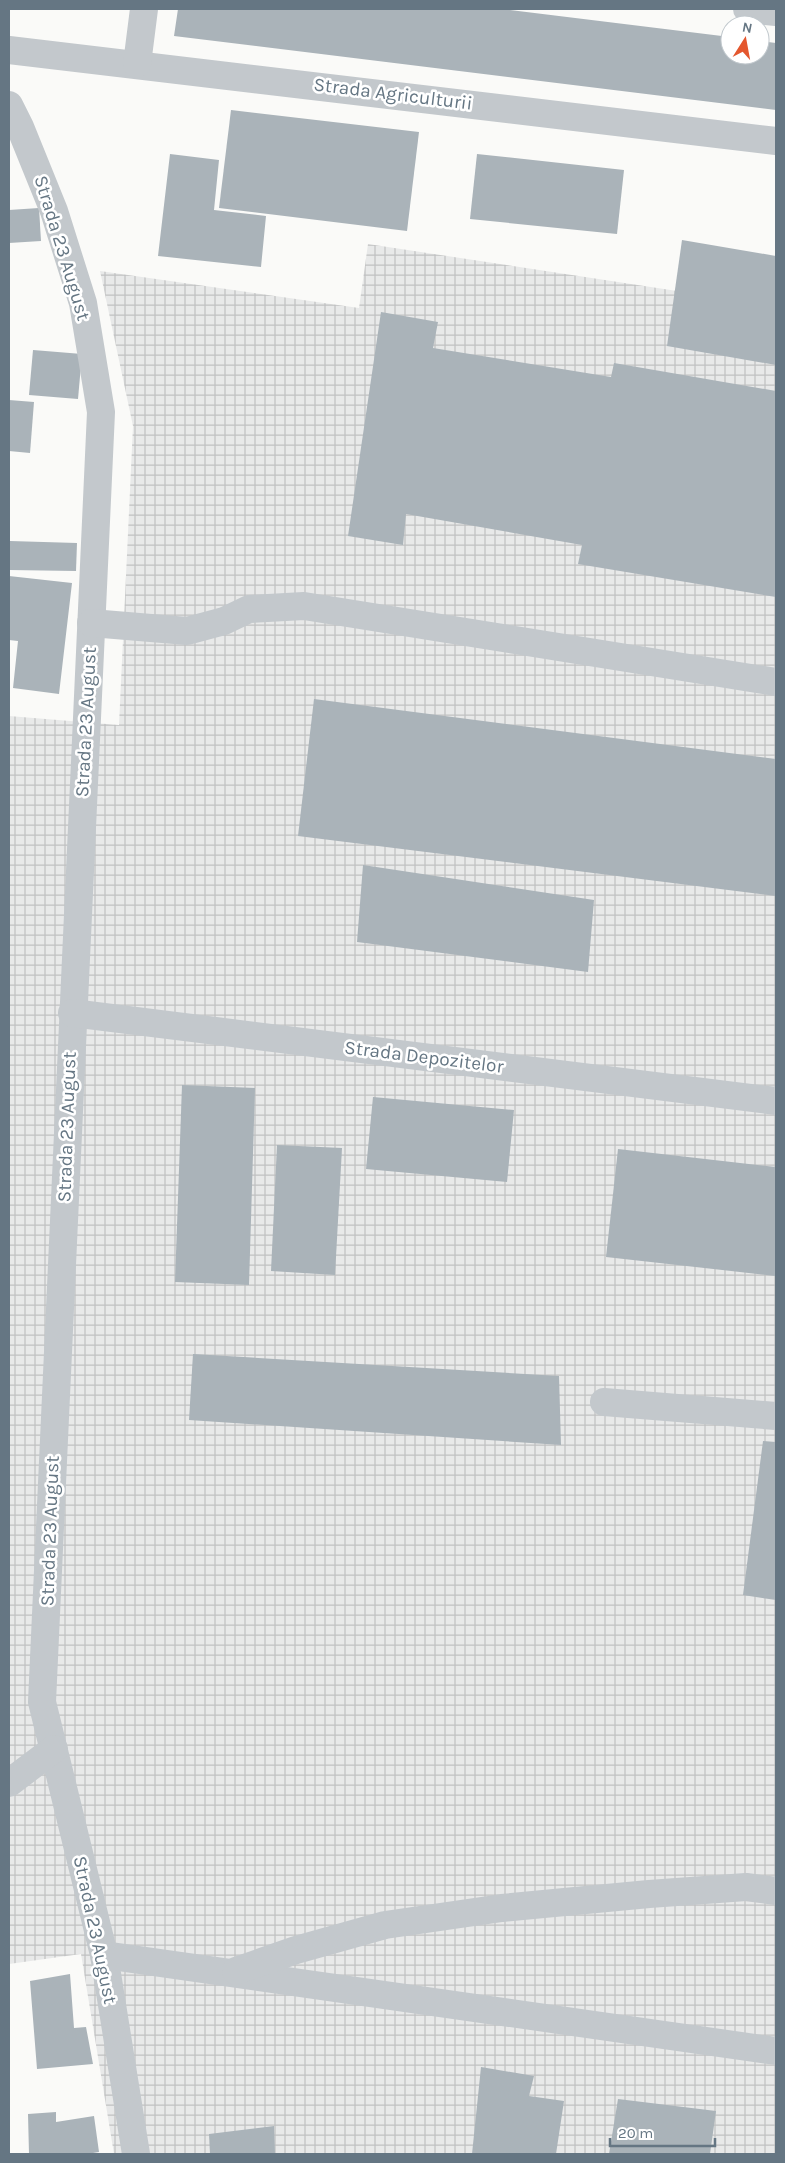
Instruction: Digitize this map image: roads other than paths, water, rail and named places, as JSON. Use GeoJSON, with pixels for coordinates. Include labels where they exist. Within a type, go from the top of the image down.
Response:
{"type":"FeatureCollection","features":[{"type":"Feature","properties":{"kind":"street"},"geometry":{"type":"LineString","coordinates":[[137,64],[144,9]]}},
{"type":"Feature","properties":{"kind":"street"},"geometry":{"type":"LineString","coordinates":[[748,9],[776,12]]}},
{"type":"Feature","properties":{"kind":"street","name":"Strada Agriculturii"},"geometry":{"type":"LineString","coordinates":[[9,50],[776,141]]}},
{"type":"Feature","properties":{"kind":"street","name":"Strada 23 August"},"geometry":{"type":"LineString","coordinates":[[9,105],[20,127],[54,211],[80,294],[101,412],[72,1013],[42,1702],[104,1955],[136,2154]]}},
{"type":"Feature","properties":{"kind":"street"},"geometry":{"type":"LineString","coordinates":[[91,623],[187,631],[224,621],[249,609],[304,606],[776,682]]}},
{"type":"Feature","properties":{"kind":"street","name":"Strada Depozitelor"},"geometry":{"type":"LineString","coordinates":[[72,1013],[776,1102]]}},
{"type":"Feature","properties":{"kind":"street"},"geometry":{"type":"LineString","coordinates":[[604,1402],[776,1416]]}},
{"type":"Feature","properties":{"kind":"street"},"geometry":{"type":"LineString","coordinates":[[9,1783],[54,1749]]}},
{"type":"Feature","properties":{"kind":"street"},"geometry":{"type":"LineString","coordinates":[[232,1973],[296,1950],[385,1925],[502,1908],[648,1894],[773,1886]]}},
{"type":"Feature","properties":{"kind":"street"},"geometry":{"type":"LineString","coordinates":[[104,1955],[776,2051]]}}]}
